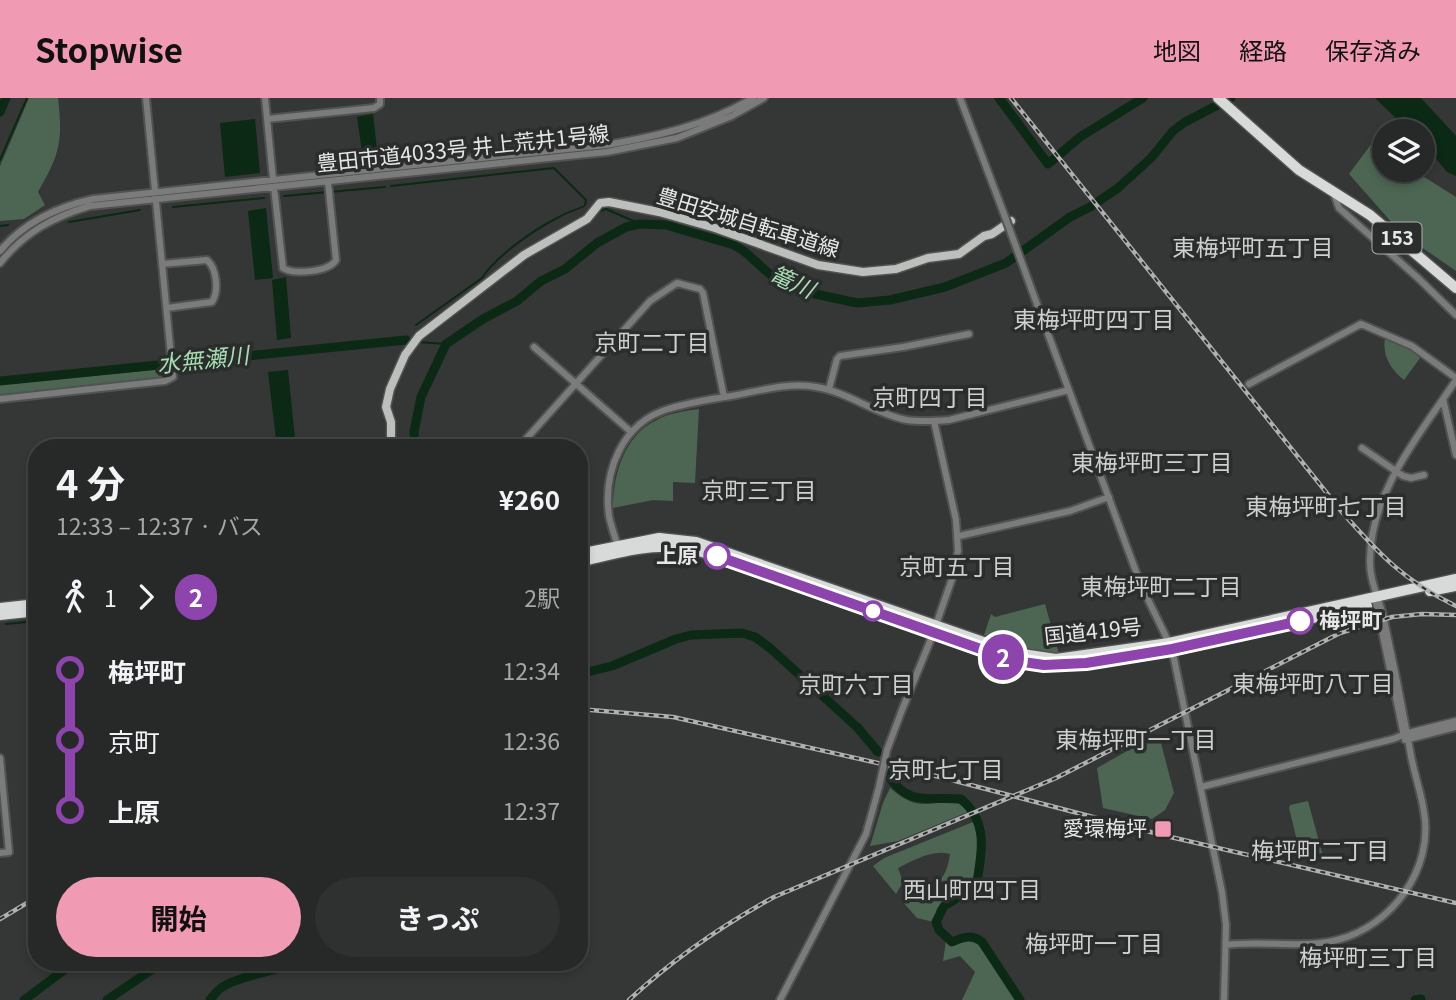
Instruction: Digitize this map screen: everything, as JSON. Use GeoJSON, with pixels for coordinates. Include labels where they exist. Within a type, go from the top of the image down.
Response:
{"type":"FeatureCollection","features":[{"type":"Feature","properties":{"kind":"highway","name":"153"},"geometry":{"type":"LineString","coordinates":[[1218,98],[1289,162],[1334,194],[1370,215],[1456,288]]}},
{"type":"Feature","properties":{"kind":"highway","name":"国道419号"},"geometry":{"type":"LineString","coordinates":[[588,553],[659,546],[695,550],[934,629],[1016,661],[1044,665],[1086,663],[1456,586]]}},
{"type":"Feature","properties":{"kind":"highway","name":"国道419号"},"geometry":{"type":"LineString","coordinates":[[588,559],[618,549]]}},
{"type":"Feature","properties":{"kind":"highway","name":"国道419号"},"geometry":{"type":"LineString","coordinates":[[1377,601],[1456,579]]}},
{"type":"Feature","properties":{"kind":"highway"},"geometry":{"type":"LineString","coordinates":[[0,608],[28,605]]}},
{"type":"Feature","properties":{"kind":"highway"},"geometry":{"type":"LineString","coordinates":[[0,615],[28,612]]}},
{"type":"Feature","properties":{"kind":"main road","name":"豊田安城自転車道線"},"geometry":{"type":"LineString","coordinates":[[391,439],[391,422],[387,407],[390,388],[405,355],[419,336],[524,256],[587,219],[600,203],[609,202],[659,212],[715,228],[818,265],[863,272],[896,269],[928,258],[959,254],[992,233],[1008,217]]}},
{"type":"Feature","properties":{"kind":"street"},"geometry":{"type":"LineString","coordinates":[[0,399],[170,380],[173,377],[146,98]]}},
{"type":"Feature","properties":{"kind":"street"},"geometry":{"type":"LineString","coordinates":[[265,98],[284,268],[291,271],[334,265],[336,260],[328,182]]}},
{"type":"Feature","properties":{"kind":"street"},"geometry":{"type":"LineString","coordinates":[[267,119],[374,108],[380,104],[380,98]]}},
{"type":"Feature","properties":{"kind":"street","name":"豊田市道4033号 井上荒井1号線"},"geometry":{"type":"LineString","coordinates":[[0,263],[30,233],[64,214],[90,206],[606,145],[687,128],[753,98]]}},
{"type":"Feature","properties":{"kind":"street","name":"豊田市道4033号 井上荒井1号線"},"geometry":{"type":"LineString","coordinates":[[0,251],[24,228],[51,212],[93,199],[155,191],[328,182],[607,152],[657,143],[709,127],[764,98]]}},
{"type":"Feature","properties":{"kind":"street"},"geometry":{"type":"LineString","coordinates":[[960,98],[1008,217],[1034,296],[1142,585],[1170,646],[1222,892],[1226,945],[1224,1000]]}},
{"type":"Feature","properties":{"kind":"street"},"geometry":{"type":"LineString","coordinates":[[1334,194],[1339,208],[1456,315]]}},
{"type":"Feature","properties":{"kind":"street"},"geometry":{"type":"LineString","coordinates":[[162,264],[207,260],[214,268],[216,292],[212,302],[167,308]]}},
{"type":"Feature","properties":{"kind":"street"},"geometry":{"type":"LineString","coordinates":[[526,439],[650,301],[680,283],[701,289],[703,293],[724,397]]}},
{"type":"Feature","properties":{"kind":"street"},"geometry":{"type":"LineString","coordinates":[[1226,945],[1311,944],[1336,940],[1367,928],[1395,905],[1414,877],[1421,861],[1425,835],[1424,811],[1369,561],[1376,514],[1395,471],[1456,379],[1412,346],[1361,324],[1249,384]]}},
{"type":"Feature","properties":{"kind":"street"},"geometry":{"type":"LineString","coordinates":[[829,389],[836,359],[840,356],[969,334]]}},
{"type":"Feature","properties":{"kind":"street"},"geometry":{"type":"LineString","coordinates":[[534,346],[630,431]]}},
{"type":"Feature","properties":{"kind":"street"},"geometry":{"type":"LineString","coordinates":[[618,549],[609,516],[610,474],[621,444],[630,431],[668,409],[792,385],[829,389],[905,420],[934,421],[1069,390]]}},
{"type":"Feature","properties":{"kind":"street"},"geometry":{"type":"LineString","coordinates":[[1443,399],[1456,455]]}},
{"type":"Feature","properties":{"kind":"street"},"geometry":{"type":"LineString","coordinates":[[780,1000],[866,834],[887,750],[956,564],[958,536],[934,421]]}},
{"type":"Feature","properties":{"kind":"street"},"geometry":{"type":"LineString","coordinates":[[1362,448],[1410,478],[1424,475]]}},
{"type":"Feature","properties":{"kind":"street"},"geometry":{"type":"LineString","coordinates":[[958,536],[1070,511],[1109,496]]}},
{"type":"Feature","properties":{"kind":"street"},"geometry":{"type":"LineString","coordinates":[[1406,736],[1456,721]]}},
{"type":"Feature","properties":{"kind":"street"},"geometry":{"type":"LineString","coordinates":[[1201,787],[1393,739],[1456,727]]}},
{"type":"Feature","properties":{"kind":"street"},"geometry":{"type":"LineString","coordinates":[[0,758],[9,852],[0,853]]}},
{"type":"Feature","properties":{"kind":"shaded area"},"geometry":{"type":"Polygon","coordinates":[[[29,98],[58,98],[58,147],[38,192],[45,205],[24,219],[0,221],[0,166],[29,98]]]}},
{"type":"Feature","properties":{"kind":"shaded area"},"geometry":{"type":"Polygon","coordinates":[[[1375,98],[1421,98],[1456,136],[1456,176],[1447,172],[1435,158],[1435,119],[1397,119],[1375,98]]]}},
{"type":"Feature","properties":{"kind":"shaded area"},"geometry":{"type":"Polygon","coordinates":[[[373,114],[377,149],[370,158],[363,159],[357,117],[373,114]]]}},
{"type":"Feature","properties":{"kind":"shaded area"},"geometry":{"type":"Polygon","coordinates":[[[255,119],[260,173],[225,177],[220,123],[255,119]]]}},
{"type":"Feature","properties":{"kind":"shaded area"},"geometry":{"type":"Polygon","coordinates":[[[1372,143],[1372,182],[1432,182],[1456,197],[1456,271],[1401,233],[1349,174],[1372,143]]]}},
{"type":"Feature","properties":{"kind":"shaded area"},"geometry":{"type":"Polygon","coordinates":[[[266,208],[273,278],[255,280],[248,211],[266,208]]]}},
{"type":"Feature","properties":{"kind":"shaded area"},"geometry":{"type":"Polygon","coordinates":[[[286,277],[291,338],[277,340],[272,280],[286,277]]]}},
{"type":"Feature","properties":{"kind":"shaded area"},"geometry":{"type":"Polygon","coordinates":[[[1385,339],[1410,349],[1420,358],[1404,380],[1388,362],[1385,339]]]}},
{"type":"Feature","properties":{"kind":"shaded area"},"geometry":{"type":"Polygon","coordinates":[[[163,369],[161,380],[0,396],[0,385],[163,369]]]}},
{"type":"Feature","properties":{"kind":"shaded area"},"geometry":{"type":"Polygon","coordinates":[[[288,370],[295,439],[276,439],[268,372],[288,370]]]}},
{"type":"Feature","properties":{"kind":"shaded area"},"geometry":{"type":"Polygon","coordinates":[[[699,409],[695,483],[673,482],[673,501],[653,500],[613,508],[618,470],[636,435],[662,418],[699,409]]]}},
{"type":"Feature","properties":{"kind":"shaded area"},"geometry":{"type":"Polygon","coordinates":[[[1045,604],[1059,654],[1017,649],[984,635],[991,614],[995,617],[1045,604]]]}},
{"type":"Feature","properties":{"kind":"shaded area"},"geometry":{"type":"Polygon","coordinates":[[[1152,737],[1161,743],[1174,793],[1165,810],[1152,819],[1103,808],[1097,768],[1152,737]]]}},
{"type":"Feature","properties":{"kind":"shaded area"},"geometry":{"type":"Polygon","coordinates":[[[890,788],[913,802],[926,804],[953,800],[970,811],[898,841],[870,846],[890,788]]]}},
{"type":"Feature","properties":{"kind":"shaded area"},"geometry":{"type":"Polygon","coordinates":[[[1308,801],[1323,856],[1321,859],[1300,853],[1289,808],[1290,805],[1308,801]]]}},
{"type":"Feature","properties":{"kind":"shaded area"},"geometry":{"type":"Polygon","coordinates":[[[978,820],[978,871],[970,887],[937,908],[934,922],[917,918],[902,901],[939,881],[944,875],[950,854],[930,854],[898,868],[903,882],[896,894],[873,866],[884,858],[978,820]]]}},
{"type":"Feature","properties":{"kind":"shaded area"},"geometry":{"type":"Polygon","coordinates":[[[973,936],[996,957],[1024,1000],[962,1000],[975,972],[960,956],[943,961],[946,941],[973,936]]]}},
{"type":"Feature","properties":{"kind":"waterway"},"geometry":{"type":"LineString","coordinates":[[0,112],[6,98]]}},
{"type":"Feature","properties":{"kind":"waterway"},"geometry":{"type":"LineString","coordinates":[[0,160],[27,98]]}},
{"type":"Feature","properties":{"kind":"waterway"},"geometry":{"type":"LineString","coordinates":[[999,98],[1048,164],[1080,137],[1143,98]]}},
{"type":"Feature","properties":{"kind":"waterway","name":"篭川"},"geometry":{"type":"LineString","coordinates":[[414,439],[421,397],[446,344],[483,319],[517,301],[541,281],[565,269],[597,243],[626,227],[640,224],[666,225],[734,245],[775,279],[811,293],[857,303],[890,300],[945,287],[1006,263],[1070,217],[1118,188],[1185,122],[1231,98]]}},
{"type":"Feature","properties":{"kind":"waterway"},"geometry":{"type":"LineString","coordinates":[[391,186],[554,168],[586,200],[585,205]]}},
{"type":"Feature","properties":{"kind":"waterway"},"geometry":{"type":"LineString","coordinates":[[284,196],[385,187]]}},
{"type":"Feature","properties":{"kind":"waterway"},"geometry":{"type":"LineString","coordinates":[[173,207],[264,198]]}},
{"type":"Feature","properties":{"kind":"waterway"},"geometry":{"type":"LineString","coordinates":[[416,325],[482,278],[497,260],[528,236],[562,215],[584,206]]}},
{"type":"Feature","properties":{"kind":"waterway"},"geometry":{"type":"LineString","coordinates":[[600,211],[606,209],[640,224]]}},
{"type":"Feature","properties":{"kind":"waterway"},"geometry":{"type":"LineString","coordinates":[[69,222],[140,210]]}},
{"type":"Feature","properties":{"kind":"waterway"},"geometry":{"type":"LineString","coordinates":[[0,226],[8,225]]}},
{"type":"Feature","properties":{"kind":"waterway","name":"水無瀬川"},"geometry":{"type":"LineString","coordinates":[[0,381],[406,340]]}},
{"type":"Feature","properties":{"kind":"waterway"},"geometry":{"type":"LineString","coordinates":[[418,342],[446,344]]}},
{"type":"Feature","properties":{"kind":"waterway"},"geometry":{"type":"LineString","coordinates":[[6,624],[28,622]]}},
{"type":"Feature","properties":{"kind":"waterway"},"geometry":{"type":"LineString","coordinates":[[588,672],[612,666],[691,635],[742,633],[755,637],[770,648],[858,728],[878,752]]}},
{"type":"Feature","properties":{"kind":"waterway"},"geometry":{"type":"LineString","coordinates":[[887,774],[895,785],[912,796],[961,799],[976,818],[981,839],[976,887],[944,906],[936,922],[939,930],[952,942],[967,937],[982,942],[1020,1000]]}},
{"type":"Feature","properties":{"kind":"waterway"},"geometry":{"type":"LineString","coordinates":[[24,1000],[63,971]]}},
{"type":"Feature","properties":{"kind":"waterway","name":"篭川"},"geometry":{"type":"LineString","coordinates":[[107,1000],[150,971]]}},
{"type":"Feature","properties":{"kind":"waterway"},"geometry":{"type":"LineString","coordinates":[[210,1000],[221,988],[239,979],[269,971]]}},
{"type":"Feature","properties":{"kind":"waterway"},"geometry":{"type":"LineString","coordinates":[[1415,1000],[1421,999]]}},
{"type":"Feature","properties":{"kind":"railway"},"geometry":{"type":"LineString","coordinates":[[1011,98],[1342,512],[1393,565],[1421,587],[1456,606]]}},
{"type":"Feature","properties":{"kind":"railway"},"geometry":{"type":"LineString","coordinates":[[629,1000],[698,944],[774,897],[1056,778],[1340,633],[1392,617],[1456,615]]}},
{"type":"Feature","properties":{"kind":"railway"},"geometry":{"type":"LineString","coordinates":[[588,710],[673,717],[940,777],[1162,835],[1456,903]]}},
{"type":"Feature","properties":{"kind":"railway"},"geometry":{"type":"LineString","coordinates":[[0,919],[28,902]]}},
{"type":"Feature","properties":{"kind":"bus line","name":"2"},"geometry":{"type":"LineString","coordinates":[[717,556],[1016,661],[1044,665],[1086,663],[1172,649],[1300,621]]}},
{"type":"Feature","properties":{"kind":"place","name":"上原"},"geometry":{"type":"Point","coordinates":[717,556]}},
{"type":"Feature","properties":{"kind":"place","name":"梅坪町"},"geometry":{"type":"Point","coordinates":[1300,621]}},
{"type":"Feature","properties":{"kind":"place","name":"愛環梅坪"},"geometry":{"type":"Point","coordinates":[1163,829]}},
{"type":"Feature","properties":{"kind":"district","name":"東梅坪町五丁目"},"geometry":{"type":"Point","coordinates":[1253,248]}},
{"type":"Feature","properties":{"kind":"district","name":"東梅坪町四丁目"},"geometry":{"type":"Point","coordinates":[1094,320]}},
{"type":"Feature","properties":{"kind":"district","name":"京町二丁目"},"geometry":{"type":"Point","coordinates":[652,343]}},
{"type":"Feature","properties":{"kind":"district","name":"京町四丁目"},"geometry":{"type":"Point","coordinates":[930,398]}},
{"type":"Feature","properties":{"kind":"district","name":"東梅坪町三丁目"},"geometry":{"type":"Point","coordinates":[1152,463]}},
{"type":"Feature","properties":{"kind":"district","name":"京町三丁目"},"geometry":{"type":"Point","coordinates":[759,491]}},
{"type":"Feature","properties":{"kind":"district","name":"東梅坪町七丁目"},"geometry":{"type":"Point","coordinates":[1326,507]}},
{"type":"Feature","properties":{"kind":"district","name":"京町五丁目"},"geometry":{"type":"Point","coordinates":[957,567]}},
{"type":"Feature","properties":{"kind":"district","name":"東梅坪町二丁目"},"geometry":{"type":"Point","coordinates":[1161,587]}},
{"type":"Feature","properties":{"kind":"district","name":"東梅坪町八丁目"},"geometry":{"type":"Point","coordinates":[1313,684]}},
{"type":"Feature","properties":{"kind":"district","name":"京町六丁目"},"geometry":{"type":"Point","coordinates":[856,685]}},
{"type":"Feature","properties":{"kind":"district","name":"東梅坪町一丁目"},"geometry":{"type":"Point","coordinates":[1136,740]}},
{"type":"Feature","properties":{"kind":"district","name":"京町七丁目"},"geometry":{"type":"Point","coordinates":[946,770]}},
{"type":"Feature","properties":{"kind":"district","name":"梅坪町二丁目"},"geometry":{"type":"Point","coordinates":[1320,851]}},
{"type":"Feature","properties":{"kind":"district","name":"西山町四丁目"},"geometry":{"type":"Point","coordinates":[972,890]}},
{"type":"Feature","properties":{"kind":"district","name":"梅坪町一丁目"},"geometry":{"type":"Point","coordinates":[1094,944]}},
{"type":"Feature","properties":{"kind":"district","name":"梅坪町三丁目"},"geometry":{"type":"Point","coordinates":[1368,958]}}]}
